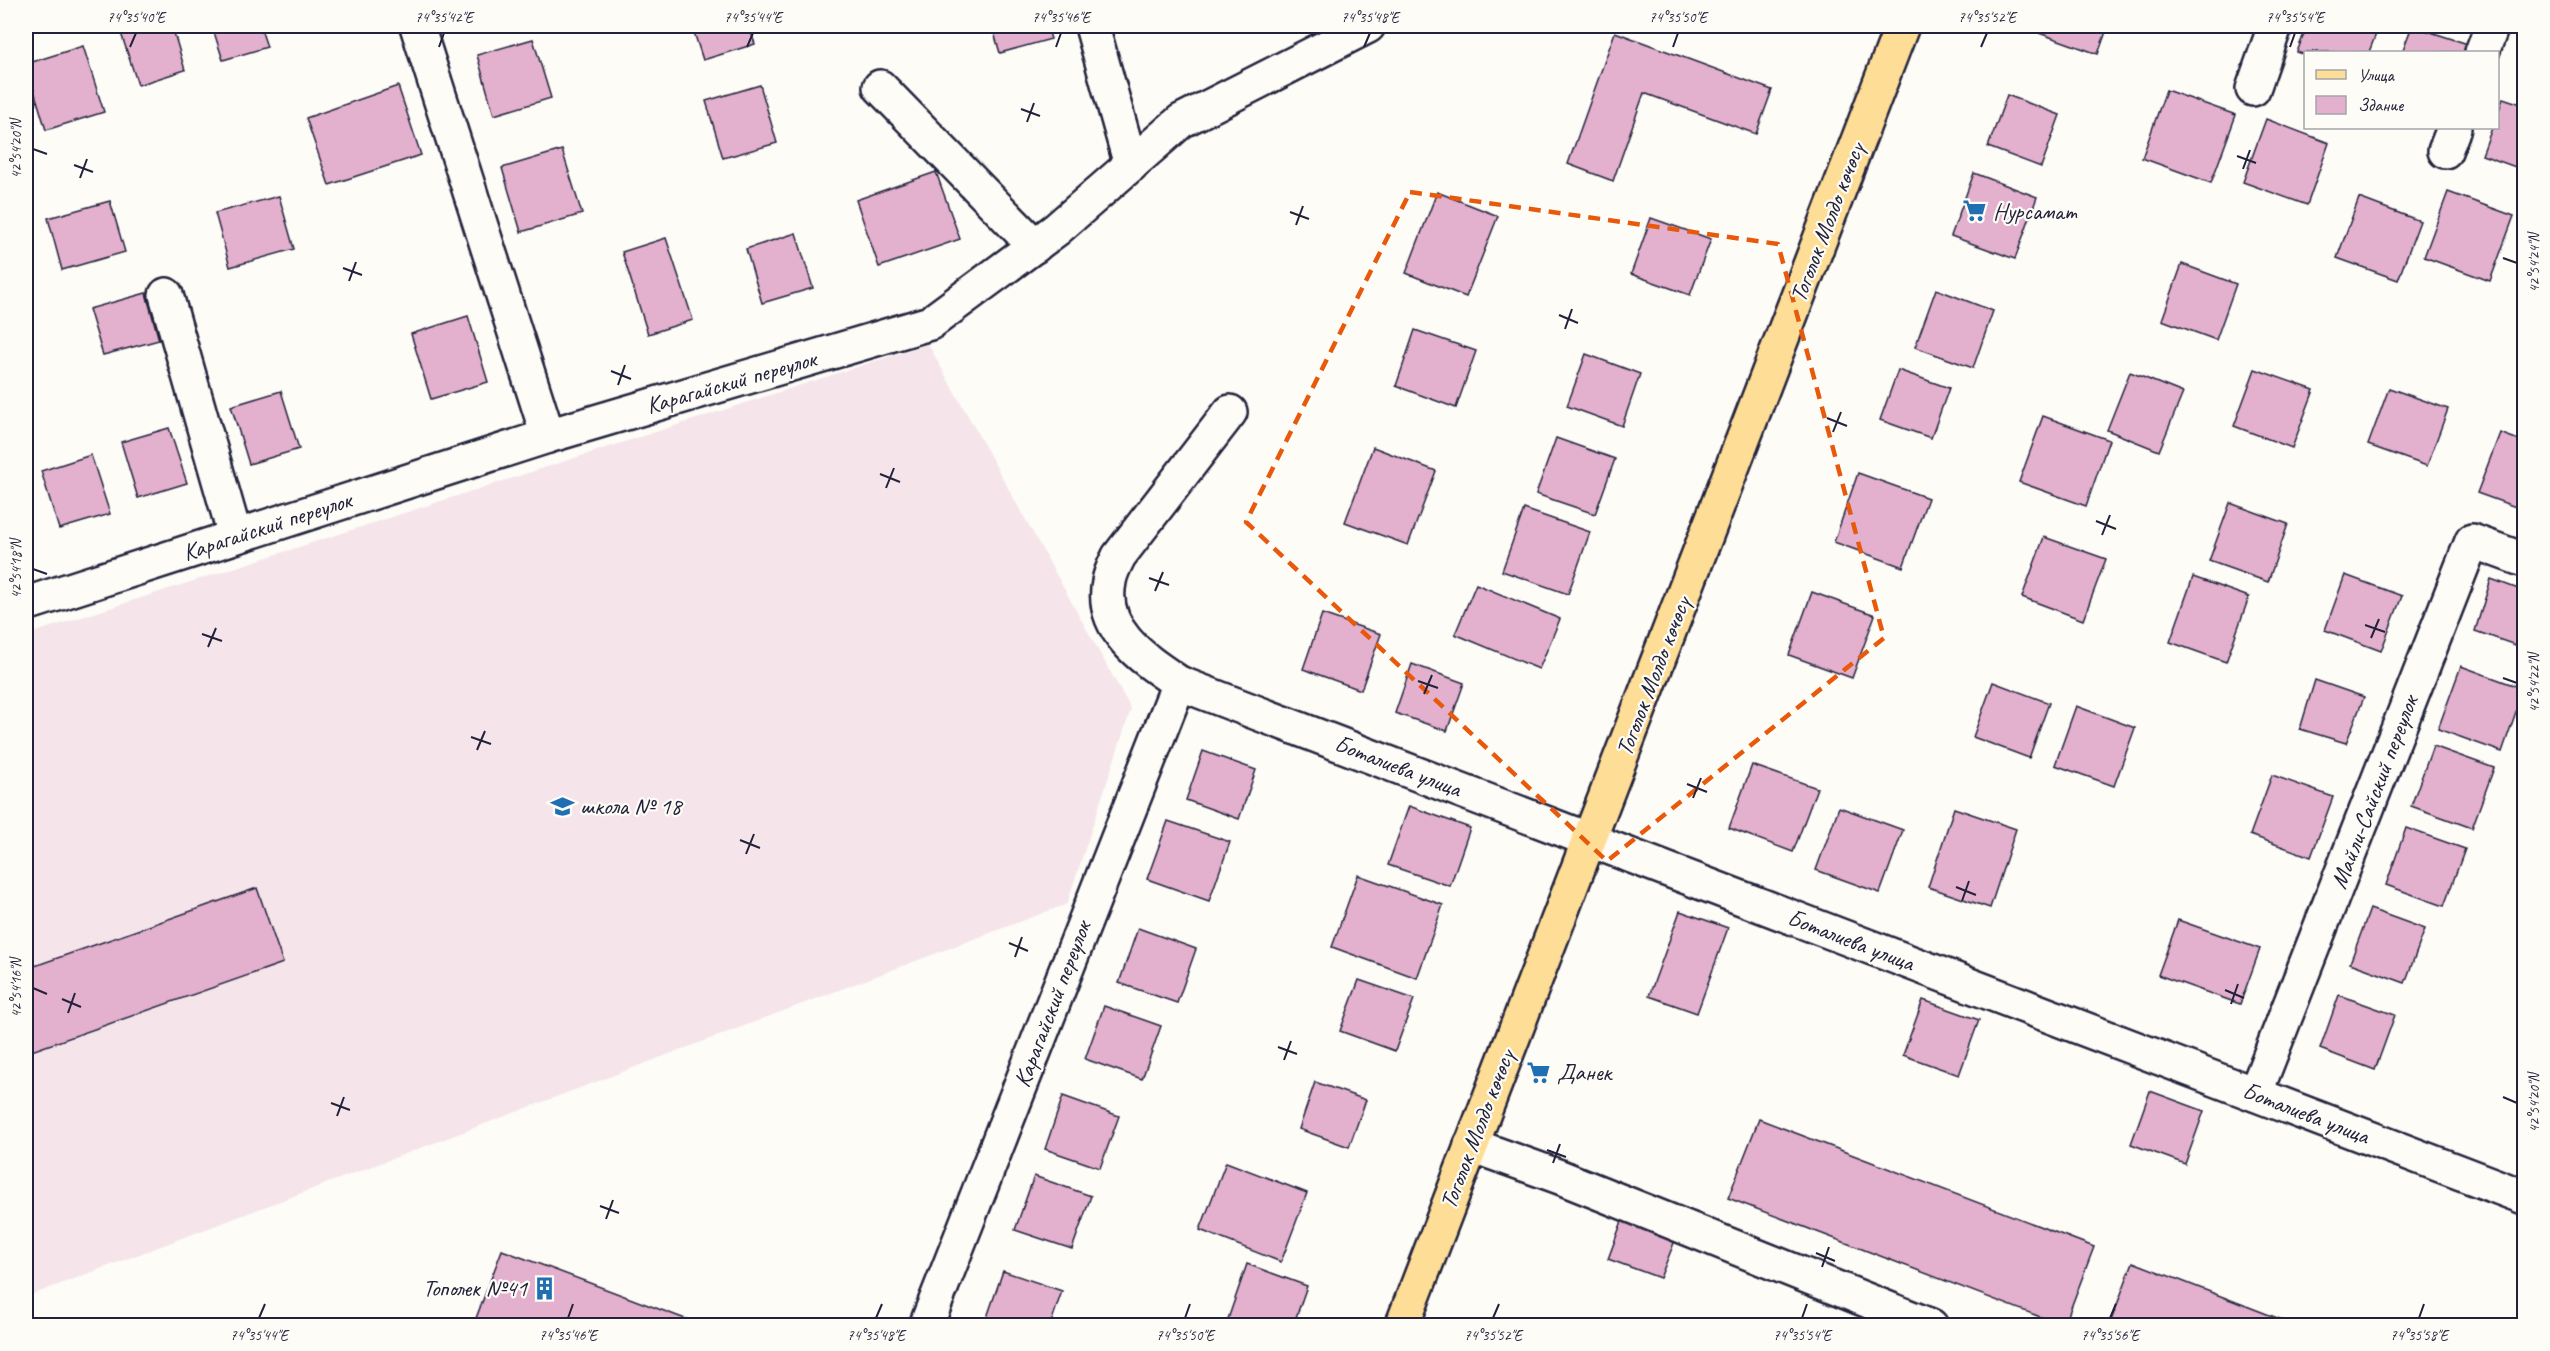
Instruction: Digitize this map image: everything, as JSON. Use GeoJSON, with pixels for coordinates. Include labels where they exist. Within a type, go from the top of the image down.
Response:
{"type":"FeatureCollection","features":[{"type":"Feature","properties":{"kind":"main road","name":"Тоголок Молдо көчөсү"},"geometry":{"type":"LineString","coordinates":[[1402,1326],[1902,26]]}},
{"type":"Feature","properties":{"kind":"street"},"geometry":{"type":"LineString","coordinates":[[417,26],[548,436]]}},
{"type":"Feature","properties":{"kind":"street"},"geometry":{"type":"LineString","coordinates":[[1092,26],[1131,165]]}},
{"type":"Feature","properties":{"kind":"street","name":"Карагайский переулок"},"geometry":{"type":"LineString","coordinates":[[26,604],[548,436],[930,323],[1035,246],[1181,121],[1368,26]]}},
{"type":"Feature","properties":{"kind":"street"},"geometry":{"type":"LineString","coordinates":[[2253,89],[2275,26]]}},
{"type":"Feature","properties":{"kind":"street"},"geometry":{"type":"LineString","coordinates":[[2482,51],[2492,26]]}},
{"type":"Feature","properties":{"kind":"street"},"geometry":{"type":"LineString","coordinates":[[880,87],[1035,246]]}},
{"type":"Feature","properties":{"kind":"street"},"geometry":{"type":"LineString","coordinates":[[166,295],[235,536]]}},
{"type":"Feature","properties":{"kind":"street","name":"Боталиева улица"},"geometry":{"type":"LineString","coordinates":[[1230,412],[1119,556],[1108,583],[1110,609],[1123,639],[1135,653],[1179,683],[2524,1197]]}},
{"type":"Feature","properties":{"kind":"street","name":"Майли-Сайский переулок"},"geometry":{"type":"LineString","coordinates":[[2255,1094],[2472,541],[2524,560]]}},
{"type":"Feature","properties":{"kind":"street","name":"Карагайский переулок"},"geometry":{"type":"LineString","coordinates":[[926,1326],[1179,683]]}},
{"type":"Feature","properties":{"kind":"street"},"geometry":{"type":"LineString","coordinates":[[1471,1145],[1560,1177],[1931,1326]]}},
{"type":"Feature","properties":{"kind":"highlighted area"},"geometry":{"type":"Polygon","coordinates":[[[1410,192],[1778,244],[1884,638],[1607,861],[1246,522],[1410,192]]]}},
{"type":"Feature","properties":{"kind":"shaded area","name":"школа № 18"},"geometry":{"type":"Polygon","coordinates":[[[928,344],[1131,709],[1067,904],[26,1297],[26,635],[928,344]]]}},
{"type":"Feature","properties":{"kind":"building"},"geometry":{"type":"Polygon","coordinates":[[[134,26],[172,26],[185,70],[138,85],[120,30],[134,26]]]}},
{"type":"Feature","properties":{"kind":"building"},"geometry":{"type":"Polygon","coordinates":[[[212,26],[260,26],[267,47],[223,60],[212,26]]]}},
{"type":"Feature","properties":{"kind":"building"},"geometry":{"type":"Polygon","coordinates":[[[692,26],[749,26],[755,44],[703,60],[692,26]]]}},
{"type":"Feature","properties":{"kind":"building"},"geometry":{"type":"Polygon","coordinates":[[[992,26],[1047,26],[1051,39],[1000,53],[992,26]]]}},
{"type":"Feature","properties":{"kind":"building"},"geometry":{"type":"Polygon","coordinates":[[[2042,26],[2108,26],[2098,54],[2039,33],[2042,26]]]}},
{"type":"Feature","properties":{"kind":"building"},"geometry":{"type":"Polygon","coordinates":[[[2307,26],[2379,26],[2369,51],[2304,51],[2304,54],[2297,52],[2307,26]]]}},
{"type":"Feature","properties":{"kind":"building"},"geometry":{"type":"Polygon","coordinates":[[[2412,26],[2474,46],[2472,51],[2402,51],[2412,26]]]}},
{"type":"Feature","properties":{"kind":"building"},"geometry":{"type":"Polygon","coordinates":[[[1615,32],[1772,90],[1756,134],[1644,93],[1613,181],[1568,164],[1615,32]]]}},
{"type":"Feature","properties":{"kind":"building"},"geometry":{"type":"Polygon","coordinates":[[[533,39],[551,98],[494,115],[477,55],[533,39]]]}},
{"type":"Feature","properties":{"kind":"building"},"geometry":{"type":"Polygon","coordinates":[[[83,46],[104,112],[46,130],[26,64],[83,46]]]}},
{"type":"Feature","properties":{"kind":"building"},"geometry":{"type":"Polygon","coordinates":[[[760,85],[777,143],[723,158],[706,101],[760,85]]]}},
{"type":"Feature","properties":{"kind":"building"},"geometry":{"type":"Polygon","coordinates":[[[398,86],[421,155],[329,185],[306,118],[398,86]]]}},
{"type":"Feature","properties":{"kind":"building"},"geometry":{"type":"Polygon","coordinates":[[[2166,90],[2236,115],[2211,183],[2142,158],[2166,90]]]}},
{"type":"Feature","properties":{"kind":"building"},"geometry":{"type":"Polygon","coordinates":[[[2007,95],[2060,115],[2041,167],[1988,147],[2007,95]]]}},
{"type":"Feature","properties":{"kind":"building"},"geometry":{"type":"Polygon","coordinates":[[[2503,98],[2524,105],[2524,170],[2482,155],[2492,129],[2499,129],[2499,111],[2503,98]]]}},
{"type":"Feature","properties":{"kind":"building"},"geometry":{"type":"Polygon","coordinates":[[[2266,119],[2329,143],[2307,205],[2243,182],[2266,119]]]}},
{"type":"Feature","properties":{"kind":"building"},"geometry":{"type":"Polygon","coordinates":[[[562,150],[582,214],[521,232],[502,168],[562,150]]]}},
{"type":"Feature","properties":{"kind":"building"},"geometry":{"type":"Polygon","coordinates":[[[936,172],[960,239],[879,267],[856,200],[936,172]]]}},
{"type":"Feature","properties":{"kind":"building"},"geometry":{"type":"Polygon","coordinates":[[[1974,173],[2037,197],[2015,259],[1951,236],[1974,173]]]}},
{"type":"Feature","properties":{"kind":"building"},"geometry":{"type":"Polygon","coordinates":[[[1437,192],[1498,216],[1466,297],[1406,273],[1437,192]]]}},
{"type":"Feature","properties":{"kind":"building"},"geometry":{"type":"Polygon","coordinates":[[[2448,192],[2514,216],[2490,281],[2424,257],[2448,192]]]}},
{"type":"Feature","properties":{"kind":"building"},"geometry":{"type":"Polygon","coordinates":[[[279,196],[294,249],[230,267],[215,213],[279,196]]]}},
{"type":"Feature","properties":{"kind":"building"},"geometry":{"type":"Polygon","coordinates":[[[2359,198],[2420,221],[2398,280],[2337,258],[2359,198]]]}},
{"type":"Feature","properties":{"kind":"building"},"geometry":{"type":"Polygon","coordinates":[[[110,201],[125,252],[62,270],[48,218],[110,201]]]}},
{"type":"Feature","properties":{"kind":"building"},"geometry":{"type":"Polygon","coordinates":[[[1651,218],[1711,239],[1690,295],[1631,274],[1651,218]]]}},
{"type":"Feature","properties":{"kind":"building"},"geometry":{"type":"Polygon","coordinates":[[[796,233],[813,288],[762,303],[746,249],[796,233]]]}},
{"type":"Feature","properties":{"kind":"building"},"geometry":{"type":"Polygon","coordinates":[[[666,238],[693,320],[648,334],[622,252],[666,238]]]}},
{"type":"Feature","properties":{"kind":"building"},"geometry":{"type":"Polygon","coordinates":[[[2182,264],[2236,284],[2216,340],[2162,320],[2182,264]]]}},
{"type":"Feature","properties":{"kind":"building"},"geometry":{"type":"Polygon","coordinates":[[[1936,289],[1993,311],[1973,368],[1915,347],[1936,289]]]}},
{"type":"Feature","properties":{"kind":"building"},"geometry":{"type":"Polygon","coordinates":[[[146,293],[159,340],[103,355],[89,309],[146,293]]]}},
{"type":"Feature","properties":{"kind":"building"},"geometry":{"type":"Polygon","coordinates":[[[468,316],[488,382],[431,399],[411,334],[468,316]]]}},
{"type":"Feature","properties":{"kind":"building"},"geometry":{"type":"Polygon","coordinates":[[[1415,330],[1476,351],[1456,408],[1396,386],[1415,330]]]}},
{"type":"Feature","properties":{"kind":"building"},"geometry":{"type":"Polygon","coordinates":[[[1586,354],[1640,374],[1622,426],[1567,406],[1586,354]]]}},
{"type":"Feature","properties":{"kind":"building"},"geometry":{"type":"Polygon","coordinates":[[[2255,369],[2314,390],[2292,448],[2234,426],[2255,369]]]}},
{"type":"Feature","properties":{"kind":"building"},"geometry":{"type":"Polygon","coordinates":[[[1898,370],[1949,388],[1931,438],[1880,420],[1898,370]]]}},
{"type":"Feature","properties":{"kind":"building"},"geometry":{"type":"Polygon","coordinates":[[[2130,372],[2183,393],[2159,451],[2107,430],[2130,372]]]}},
{"type":"Feature","properties":{"kind":"building"},"geometry":{"type":"Polygon","coordinates":[[[2389,388],[2448,409],[2427,466],[2368,445],[2389,388]]]}},
{"type":"Feature","properties":{"kind":"building"},"geometry":{"type":"Polygon","coordinates":[[[281,391],[299,449],[249,464],[231,406],[281,391]]]}},
{"type":"Feature","properties":{"kind":"building"},"geometry":{"type":"Polygon","coordinates":[[[2043,416],[2109,440],[2086,506],[2019,482],[2043,416]]]}},
{"type":"Feature","properties":{"kind":"building"},"geometry":{"type":"Polygon","coordinates":[[[169,428],[187,483],[138,498],[121,442],[169,428]]]}},
{"type":"Feature","properties":{"kind":"building"},"geometry":{"type":"Polygon","coordinates":[[[2500,433],[2524,442],[2524,510],[2477,493],[2500,433]]]}},
{"type":"Feature","properties":{"kind":"building"},"geometry":{"type":"Polygon","coordinates":[[[1556,438],[1615,459],[1595,514],[1536,494],[1556,438]]]}},
{"type":"Feature","properties":{"kind":"building"},"geometry":{"type":"Polygon","coordinates":[[[1373,447],[1436,471],[1408,545],[1345,522],[1373,447]]]}},
{"type":"Feature","properties":{"kind":"building"},"geometry":{"type":"Polygon","coordinates":[[[91,455],[110,514],[59,529],[41,471],[91,455]]]}},
{"type":"Feature","properties":{"kind":"building"},"geometry":{"type":"Polygon","coordinates":[[[1858,473],[1928,498],[1903,567],[1834,542],[1858,473]]]}},
{"type":"Feature","properties":{"kind":"building"},"geometry":{"type":"Polygon","coordinates":[[[2230,503],[2288,524],[2268,582],[2209,561],[2230,503]]]}},
{"type":"Feature","properties":{"kind":"building"},"geometry":{"type":"Polygon","coordinates":[[[1524,509],[1590,532],[1568,594],[1502,571],[1524,509]]]}},
{"type":"Feature","properties":{"kind":"building"},"geometry":{"type":"Polygon","coordinates":[[[2044,537],[2106,559],[2083,620],[2022,597],[2044,537]]]}},
{"type":"Feature","properties":{"kind":"building"},"geometry":{"type":"Polygon","coordinates":[[[2345,575],[2402,596],[2381,651],[2325,630],[2345,575]]]}},
{"type":"Feature","properties":{"kind":"building"},"geometry":{"type":"Polygon","coordinates":[[[2193,577],[2249,597],[2226,662],[2170,642],[2193,577]]]}},
{"type":"Feature","properties":{"kind":"building"},"geometry":{"type":"Polygon","coordinates":[[[2491,579],[2524,591],[2524,648],[2475,631],[2491,579]]]}},
{"type":"Feature","properties":{"kind":"building"},"geometry":{"type":"Polygon","coordinates":[[[1476,584],[1560,619],[1539,669],[1455,634],[1476,584]]]}},
{"type":"Feature","properties":{"kind":"building"},"geometry":{"type":"Polygon","coordinates":[[[1812,592],[1875,615],[1852,678],[1789,655],[1812,592]]]}},
{"type":"Feature","properties":{"kind":"building"},"geometry":{"type":"Polygon","coordinates":[[[1322,614],[1381,634],[1361,690],[1303,669],[1322,614]]]}},
{"type":"Feature","properties":{"kind":"building"},"geometry":{"type":"Polygon","coordinates":[[[1412,664],[1464,683],[1447,731],[1395,713],[1412,664]]]}},
{"type":"Feature","properties":{"kind":"building"},"geometry":{"type":"Polygon","coordinates":[[[2461,666],[2524,689],[2502,752],[2438,729],[2461,666]]]}},
{"type":"Feature","properties":{"kind":"building"},"geometry":{"type":"Polygon","coordinates":[[[2315,680],[2364,697],[2346,743],[2300,729],[2315,680]]]}},
{"type":"Feature","properties":{"kind":"building"},"geometry":{"type":"Polygon","coordinates":[[[1993,682],[2049,703],[2029,758],[1973,737],[1993,682]]]}},
{"type":"Feature","properties":{"kind":"building"},"geometry":{"type":"Polygon","coordinates":[[[2076,706],[2135,728],[2114,786],[2055,765],[2076,706]]]}},
{"type":"Feature","properties":{"kind":"building"},"geometry":{"type":"Polygon","coordinates":[[[2433,746],[2494,768],[2472,828],[2411,806],[2433,746]]]}},
{"type":"Feature","properties":{"kind":"building"},"geometry":{"type":"Polygon","coordinates":[[[1203,751],[1256,770],[1239,819],[1186,800],[1203,751]]]}},
{"type":"Feature","properties":{"kind":"building"},"geometry":{"type":"Polygon","coordinates":[[[1752,765],[1817,788],[1793,852],[1729,828],[1752,765]]]}},
{"type":"Feature","properties":{"kind":"building"},"geometry":{"type":"Polygon","coordinates":[[[2272,775],[2333,797],[2311,857],[2250,835],[2272,775]]]}},
{"type":"Feature","properties":{"kind":"building"},"geometry":{"type":"Polygon","coordinates":[[[1409,806],[1470,828],[1450,886],[1388,865],[1409,806]]]}},
{"type":"Feature","properties":{"kind":"building"},"geometry":{"type":"Polygon","coordinates":[[[1839,807],[1903,830],[1880,893],[1816,870],[1839,807]]]}},
{"type":"Feature","properties":{"kind":"building"},"geometry":{"type":"Polygon","coordinates":[[[1954,808],[2016,829],[1990,908],[1928,887],[1954,808]]]}},
{"type":"Feature","properties":{"kind":"building"},"geometry":{"type":"Polygon","coordinates":[[[1168,821],[1230,842],[1209,901],[1147,879],[1168,821]]]}},
{"type":"Feature","properties":{"kind":"building"},"geometry":{"type":"Polygon","coordinates":[[[2406,828],[2465,849],[2444,906],[2386,885],[2406,828]]]}},
{"type":"Feature","properties":{"kind":"building"},"geometry":{"type":"Polygon","coordinates":[[[1358,875],[1443,905],[1417,978],[1332,947],[1358,875]]]}},
{"type":"Feature","properties":{"kind":"building"},"geometry":{"type":"Polygon","coordinates":[[[257,888],[283,963],[26,1053],[26,969],[257,888]]]}},
{"type":"Feature","properties":{"kind":"building"},"geometry":{"type":"Polygon","coordinates":[[[2370,909],[2425,929],[2405,983],[2350,963],[2370,909]]]}},
{"type":"Feature","properties":{"kind":"building"},"geometry":{"type":"Polygon","coordinates":[[[1680,911],[1728,928],[1697,1013],[1649,996],[1680,911]]]}},
{"type":"Feature","properties":{"kind":"building"},"geometry":{"type":"Polygon","coordinates":[[[2178,920],[2260,949],[2240,1004],[2158,975],[2178,920]]]}},
{"type":"Feature","properties":{"kind":"building"},"geometry":{"type":"Polygon","coordinates":[[[1138,928],[1196,949],[1177,1003],[1119,983],[1138,928]]]}},
{"type":"Feature","properties":{"kind":"building"},"geometry":{"type":"Polygon","coordinates":[[[1359,980],[1414,999],[1395,1051],[1340,1031],[1359,980]]]}},
{"type":"Feature","properties":{"kind":"building"},"geometry":{"type":"Polygon","coordinates":[[[2339,995],[2395,1015],[2375,1070],[2320,1049],[2339,995]]]}},
{"type":"Feature","properties":{"kind":"building"},"geometry":{"type":"Polygon","coordinates":[[[1923,1000],[1979,1020],[1959,1075],[1903,1055],[1923,1000]]]}},
{"type":"Feature","properties":{"kind":"building"},"geometry":{"type":"Polygon","coordinates":[[[1104,1006],[1161,1026],[1142,1079],[1085,1059],[1104,1006]]]}},
{"type":"Feature","properties":{"kind":"building"},"geometry":{"type":"Polygon","coordinates":[[[1315,1082],[1366,1100],[1349,1147],[1299,1129],[1315,1082]]]}},
{"type":"Feature","properties":{"kind":"building"},"geometry":{"type":"Polygon","coordinates":[[[2150,1091],[2204,1111],[2185,1164],[2131,1144],[2150,1091]]]}},
{"type":"Feature","properties":{"kind":"building"},"geometry":{"type":"Polygon","coordinates":[[[1063,1096],[1119,1116],[1100,1168],[1045,1149],[1063,1096]]]}},
{"type":"Feature","properties":{"kind":"building"},"geometry":{"type":"Polygon","coordinates":[[[1759,1119],[2094,1247],[2064,1326],[1728,1198],[1759,1119]]]}},
{"type":"Feature","properties":{"kind":"building"},"geometry":{"type":"Polygon","coordinates":[[[1226,1162],[1307,1193],[1281,1262],[1200,1230],[1226,1162]]]}},
{"type":"Feature","properties":{"kind":"building"},"geometry":{"type":"Polygon","coordinates":[[[1034,1176],[1091,1196],[1072,1249],[1015,1230],[1034,1176]]]}},
{"type":"Feature","properties":{"kind":"building"},"geometry":{"type":"Polygon","coordinates":[[[1625,1213],[1678,1233],[1660,1278],[1608,1259],[1625,1213]]]}},
{"type":"Feature","properties":{"kind":"building","name":"Тополек №41"},"geometry":{"type":"Polygon","coordinates":[[[502,1250],[704,1326],[473,1326],[502,1250]]]}},
{"type":"Feature","properties":{"kind":"building"},"geometry":{"type":"Polygon","coordinates":[[[2133,1262],[2298,1326],[2109,1326],[2133,1262]]]}},
{"type":"Feature","properties":{"kind":"building"},"geometry":{"type":"Polygon","coordinates":[[[1247,1264],[1307,1286],[1293,1326],[1238,1326],[1227,1322],[1247,1264]]]}},
{"type":"Feature","properties":{"kind":"building"},"geometry":{"type":"Polygon","coordinates":[[[1003,1271],[1062,1291],[1050,1326],[984,1326],[1003,1271]]]}},
{"type":"Feature","properties":{"kind":"place","name":"Нурсамат"},"geometry":{"type":"Point","coordinates":[1975,211]}},
{"type":"Feature","properties":{"kind":"place","name":"школа № 18"},"geometry":{"type":"Point","coordinates":[562,806]}},
{"type":"Feature","properties":{"kind":"place","name":"Данек"},"geometry":{"type":"Point","coordinates":[1539,1072]}},
{"type":"Feature","properties":{"kind":"place","name":"Тополек №41"},"geometry":{"type":"Point","coordinates":[545,1288]}}]}
